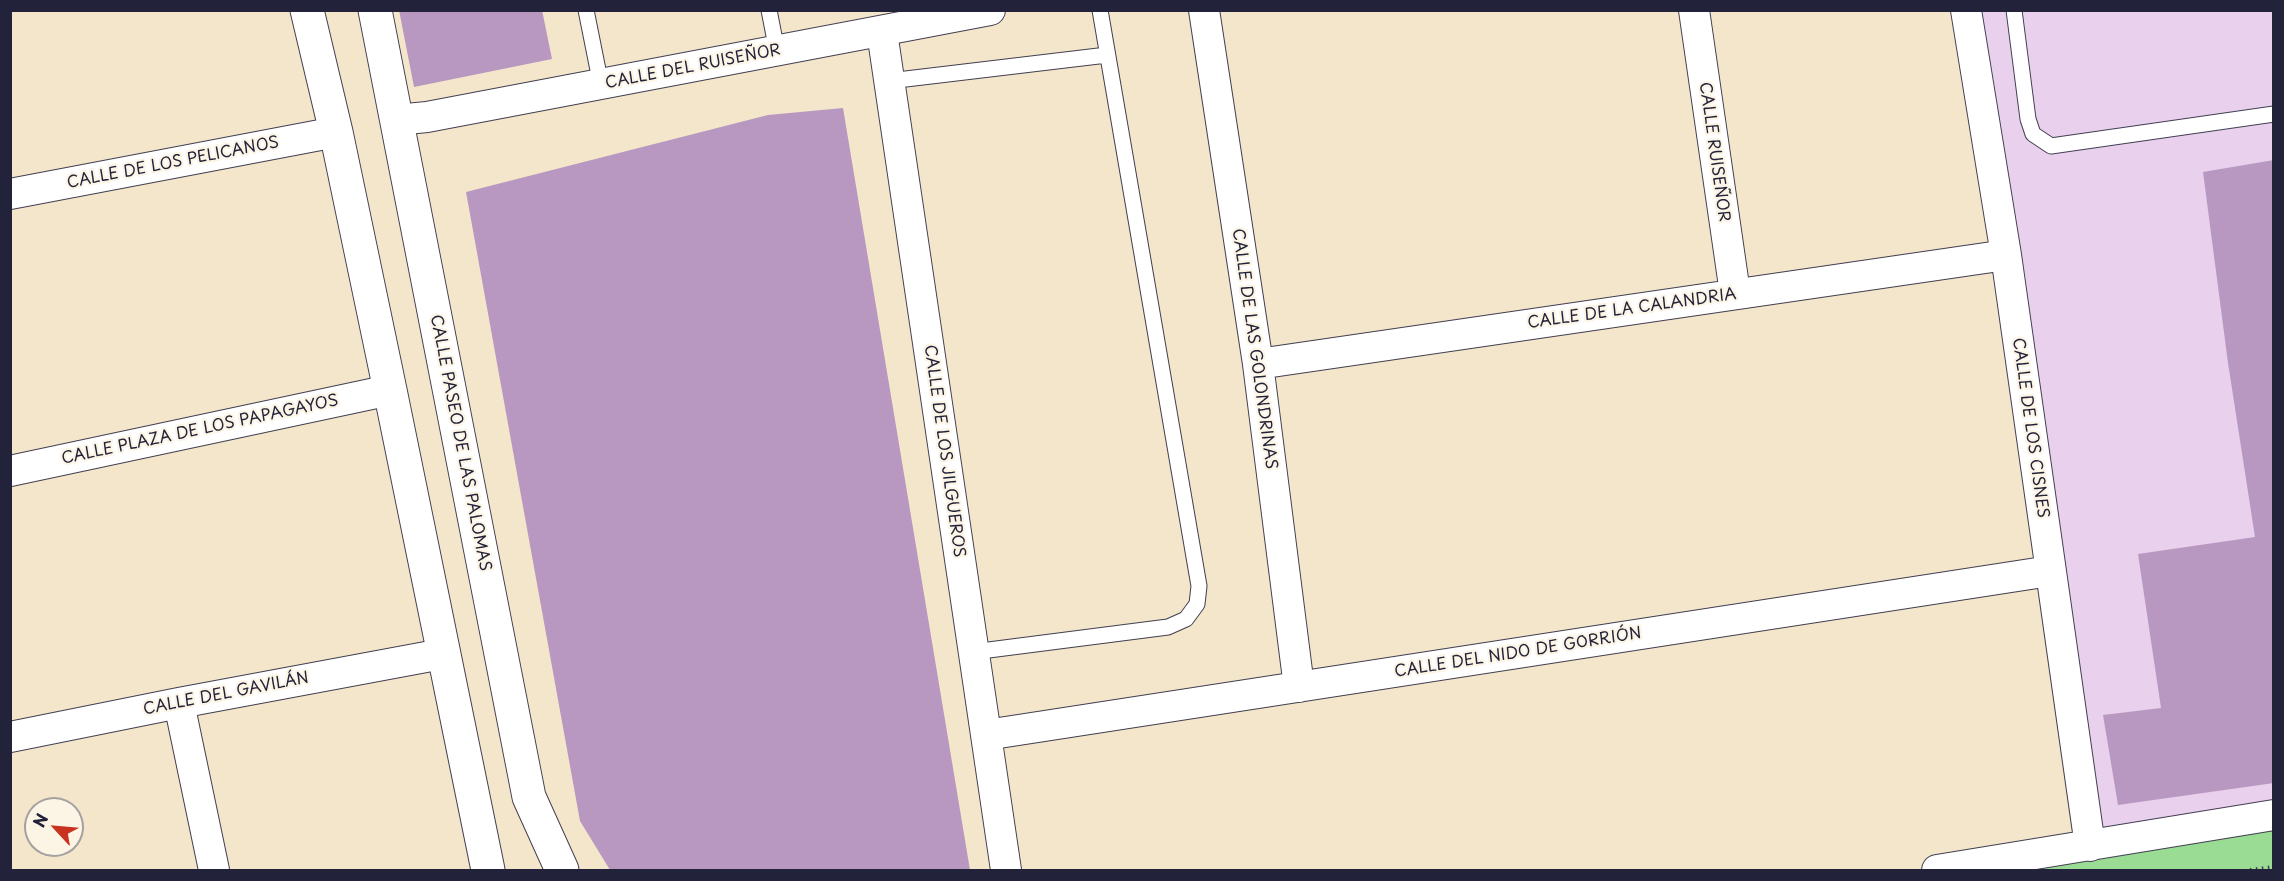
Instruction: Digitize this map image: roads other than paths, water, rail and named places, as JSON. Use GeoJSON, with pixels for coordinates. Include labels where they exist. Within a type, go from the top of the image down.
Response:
{"type":"FeatureCollection","features":[{"type":"Feature","properties":{"kind":"street"},"geometry":{"type":"LineString","coordinates":[[307,10],[336,132],[488,870]]}},
{"type":"Feature","properties":{"kind":"street","name":"CALLE PASEO DE LAS PALOMAS"},"geometry":{"type":"LineString","coordinates":[[375,10],[530,797],[562,870]]}},
{"type":"Feature","properties":{"kind":"street","name":"CALLE DE LAS GOLONDRINAS"},"geometry":{"type":"LineString","coordinates":[[1204,10],[1258,364],[1299,687]]}},
{"type":"Feature","properties":{"kind":"street","name":"CALLE RUISEÑOR"},"geometry":{"type":"LineString","coordinates":[[1694,10],[1735,293]]}},
{"type":"Feature","properties":{"kind":"street","name":"CALLE DE LOS CISNES"},"geometry":{"type":"LineString","coordinates":[[1966,10],[2006,255],[2090,846]]}},
{"type":"Feature","properties":{"kind":"street","name":"CALLE DEL RUISEÑOR"},"geometry":{"type":"LineString","coordinates":[[396,120],[427,117],[882,32],[980,11]]}},
{"type":"Feature","properties":{"kind":"street","name":"CALLE DE LOS JILGUEROS"},"geometry":{"type":"LineString","coordinates":[[882,32],[1006,870]]}},
{"type":"Feature","properties":{"kind":"street","name":"CALLE DE LOS PELICANOS"},"geometry":{"type":"LineString","coordinates":[[10,194],[336,132]]}},
{"type":"Feature","properties":{"kind":"street","name":"CALLE DE LA CALANDRIA"},"geometry":{"type":"LineString","coordinates":[[1258,364],[2006,255]]}},
{"type":"Feature","properties":{"kind":"street","name":"CALLE PLAZA DE LOS PAPAGAYOS"},"geometry":{"type":"LineString","coordinates":[[10,471],[390,390]]}},
{"type":"Feature","properties":{"kind":"street","name":"CALLE DEL NIDO DE GORRIÓN"},"geometry":{"type":"LineString","coordinates":[[986,735],[2050,571]]}},
{"type":"Feature","properties":{"kind":"street","name":"CALLE DEL GAVILÁN"},"geometry":{"type":"LineString","coordinates":[[10,737],[442,654]]}},
{"type":"Feature","properties":{"kind":"street"},"geometry":{"type":"LineString","coordinates":[[180,703],[214,870]]}},
{"type":"Feature","properties":{"kind":"street"},"geometry":{"type":"LineString","coordinates":[[1937,870],[2274,815]]}},
{"type":"Feature","properties":{"kind":"lane"},"geometry":{"type":"LineString","coordinates":[[586,10],[601,84]]}},
{"type":"Feature","properties":{"kind":"lane"},"geometry":{"type":"LineString","coordinates":[[769,10],[777,51]]}},
{"type":"Feature","properties":{"kind":"lane"},"geometry":{"type":"LineString","coordinates":[[974,652],[1168,627],[1186,619],[1197,604],[1199,586],[1100,10]]}},
{"type":"Feature","properties":{"kind":"lane"},"geometry":{"type":"LineString","coordinates":[[2014,10],[2028,119],[2033,134],[2051,146],[2274,114]]}},
{"type":"Feature","properties":{"kind":"lane"},"geometry":{"type":"LineString","coordinates":[[889,81],[1107,55]]}}]}
